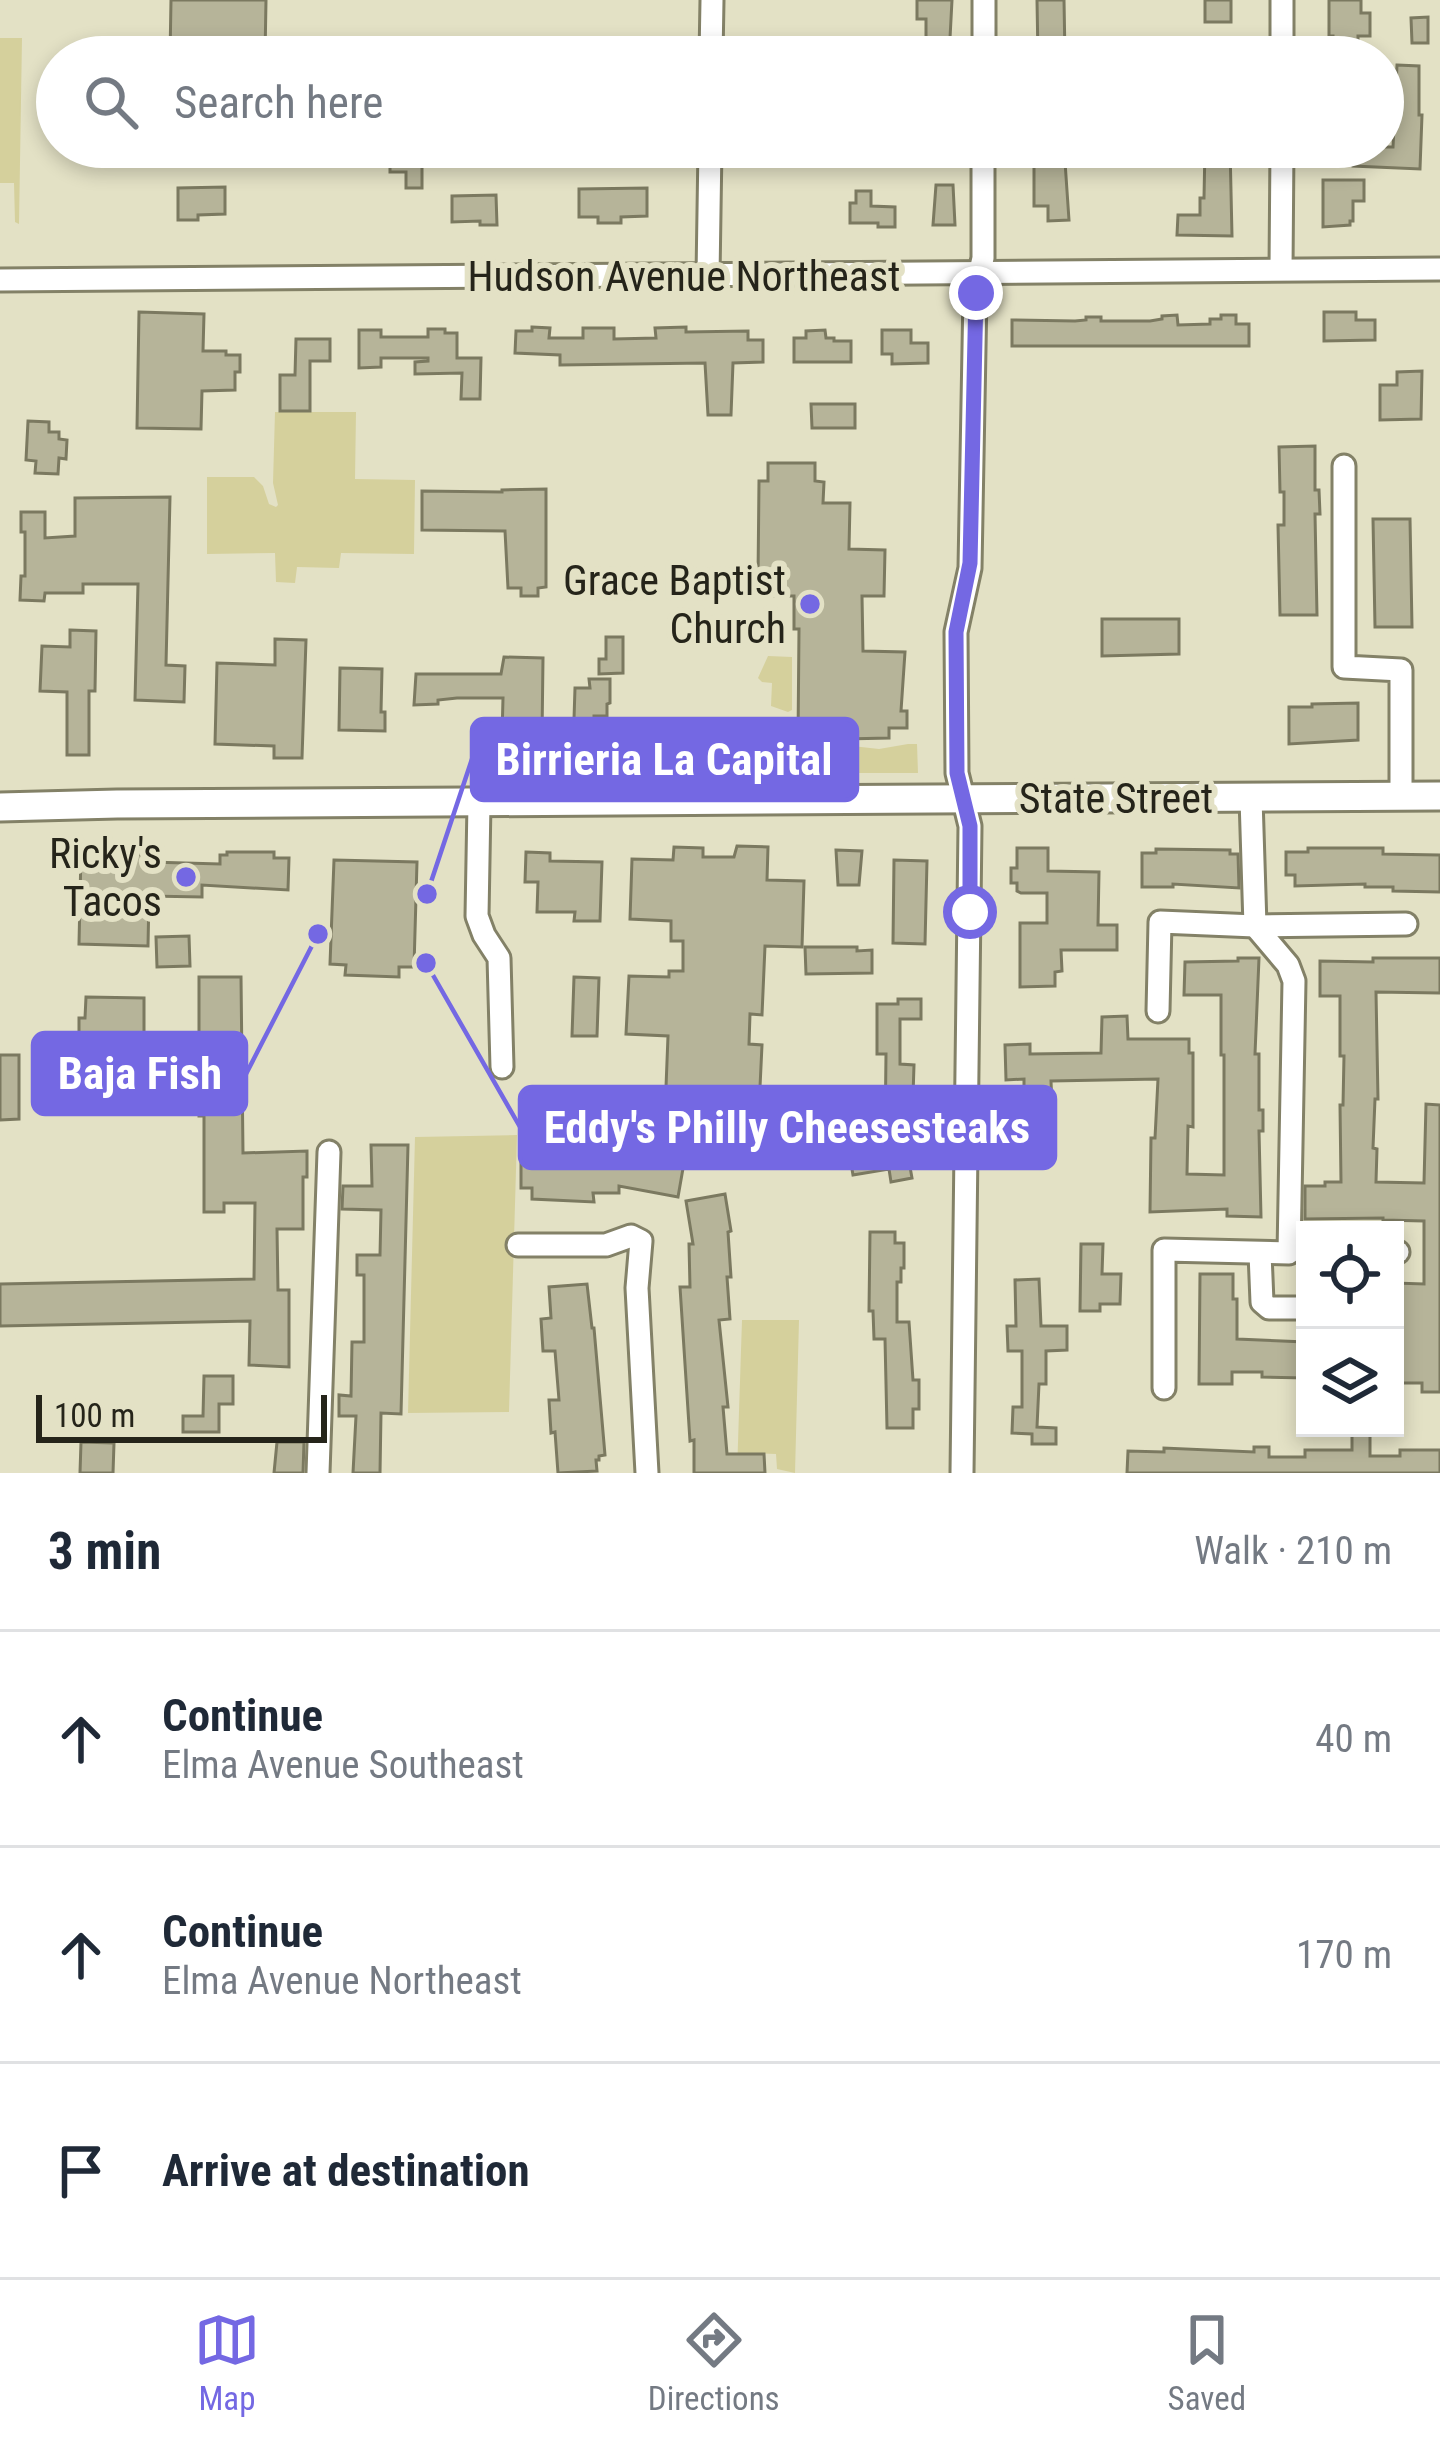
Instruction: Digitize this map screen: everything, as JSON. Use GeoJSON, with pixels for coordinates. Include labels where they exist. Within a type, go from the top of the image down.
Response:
{"type":"FeatureCollection","features":[{"type":"Feature","properties":{"kind":"main road","name":"State Street"},"geometry":{"type":"LineString","coordinates":[[0,807],[1440,796]]}},
{"type":"Feature","properties":{"kind":"street"},"geometry":{"type":"LineString","coordinates":[[711,36],[712,0]]}},
{"type":"Feature","properties":{"kind":"street"},"geometry":{"type":"LineString","coordinates":[[984,0],[984,36]]}},
{"type":"Feature","properties":{"kind":"street"},"geometry":{"type":"LineString","coordinates":[[1282,0],[1282,36]]}},
{"type":"Feature","properties":{"kind":"street"},"geometry":{"type":"LineString","coordinates":[[708,275],[710,168]]}},
{"type":"Feature","properties":{"kind":"street"},"geometry":{"type":"LineString","coordinates":[[962,1473],[970,826],[957,773],[956,632],[970,568],[983,168]]}},
{"type":"Feature","properties":{"kind":"street"},"geometry":{"type":"LineString","coordinates":[[1281,269],[1282,168]]}},
{"type":"Feature","properties":{"kind":"street","name":"Hudson Avenue Northeast"},"geometry":{"type":"LineString","coordinates":[[0,280],[1440,269]]}},
{"type":"Feature","properties":{"kind":"street"},"geometry":{"type":"LineString","coordinates":[[1345,466],[1345,667],[1401,670],[1401,796]]}},
{"type":"Feature","properties":{"kind":"street"},"geometry":{"type":"LineString","coordinates":[[1251,798],[1255,926],[1288,965],[1294,981],[1297,1221]]}},
{"type":"Feature","properties":{"kind":"street"},"geometry":{"type":"LineString","coordinates":[[479,803],[477,916],[499,958],[502,1067]]}},
{"type":"Feature","properties":{"kind":"street"},"geometry":{"type":"LineString","coordinates":[[1158,1012],[1160,922],[1406,924]]}},
{"type":"Feature","properties":{"kind":"street"},"geometry":{"type":"LineString","coordinates":[[318,1473],[329,1152]]}},
{"type":"Feature","properties":{"kind":"street"},"geometry":{"type":"LineString","coordinates":[[518,1245],[606,1245],[631,1236],[641,1241],[637,1288],[647,1473]]}},
{"type":"Feature","properties":{"kind":"street"},"geometry":{"type":"LineString","coordinates":[[1163,1388],[1165,1250],[1296,1253]]}},
{"type":"Feature","properties":{"kind":"street"},"geometry":{"type":"LineString","coordinates":[[1260,1252],[1262,1302],[1269,1308],[1296,1308]]}},
{"type":"Feature","properties":{"kind":"shaded area"},"geometry":{"type":"Polygon","coordinates":[[[0,38],[22,38],[19,224],[15,222],[14,183],[0,183],[0,38]]]}},
{"type":"Feature","properties":{"kind":"shaded area"},"geometry":{"type":"Polygon","coordinates":[[[275,412],[356,412],[355,479],[415,480],[414,554],[341,553],[339,568],[297,567],[295,583],[276,582],[275,553],[207,554],[207,477],[254,477],[269,504],[278,505],[273,483],[275,412]]]}},
{"type":"Feature","properties":{"kind":"shaded area"},"geometry":{"type":"Polygon","coordinates":[[[768,656],[792,657],[792,710],[788,712],[771,706],[772,683],[758,678],[768,656]]]}},
{"type":"Feature","properties":{"kind":"shaded area"},"geometry":{"type":"Polygon","coordinates":[[[917,744],[918,773],[739,773],[743,747],[835,751],[917,744]]]}},
{"type":"Feature","properties":{"kind":"shaded area"},"geometry":{"type":"Polygon","coordinates":[[[517,1135],[509,1412],[408,1413],[415,1137],[517,1135]]]}},
{"type":"Feature","properties":{"kind":"shaded area"},"geometry":{"type":"Polygon","coordinates":[[[742,1320],[799,1320],[795,1473],[777,1469],[776,1454],[745,1453],[737,1473],[742,1320]]]}},
{"type":"Feature","properties":{"kind":"building"},"geometry":{"type":"Polygon","coordinates":[[[171,0],[266,0],[265,36],[170,36],[171,0]]]}},
{"type":"Feature","properties":{"kind":"building"},"geometry":{"type":"Polygon","coordinates":[[[917,0],[952,0],[950,36],[926,36],[926,19],[917,19],[917,0]]]}},
{"type":"Feature","properties":{"kind":"building"},"geometry":{"type":"Polygon","coordinates":[[[1037,0],[1064,0],[1065,36],[1038,36],[1037,0]]]}},
{"type":"Feature","properties":{"kind":"building"},"geometry":{"type":"Polygon","coordinates":[[[1205,0],[1231,0],[1231,22],[1205,22],[1205,0]]]}},
{"type":"Feature","properties":{"kind":"building"},"geometry":{"type":"Polygon","coordinates":[[[1329,0],[1361,0],[1361,13],[1370,13],[1370,36],[1329,36],[1329,0]]]}},
{"type":"Feature","properties":{"kind":"building"},"geometry":{"type":"Polygon","coordinates":[[[1428,17],[1428,43],[1412,43],[1411,18],[1428,17]]]}},
{"type":"Feature","properties":{"kind":"building"},"geometry":{"type":"Polygon","coordinates":[[[1404,65],[1419,66],[1420,169],[1398,168],[1404,168],[1404,65]]]}},
{"type":"Feature","properties":{"kind":"building"},"geometry":{"type":"Polygon","coordinates":[[[390,168],[422,168],[422,188],[406,188],[406,172],[390,172],[390,168]]]}},
{"type":"Feature","properties":{"kind":"building"},"geometry":{"type":"Polygon","coordinates":[[[1034,168],[1065,168],[1069,220],[1048,221],[1048,206],[1034,206],[1034,168]]]}},
{"type":"Feature","properties":{"kind":"building"},"geometry":{"type":"Polygon","coordinates":[[[1205,168],[1230,168],[1232,236],[1177,235],[1178,215],[1200,215],[1200,198],[1204,198],[1205,168]]]}},
{"type":"Feature","properties":{"kind":"building"},"geometry":{"type":"Polygon","coordinates":[[[1323,180],[1364,180],[1364,201],[1353,201],[1350,225],[1323,227],[1323,180]]]}},
{"type":"Feature","properties":{"kind":"building"},"geometry":{"type":"Polygon","coordinates":[[[936,185],[953,185],[955,225],[933,225],[936,185]]]}},
{"type":"Feature","properties":{"kind":"building"},"geometry":{"type":"Polygon","coordinates":[[[225,187],[225,214],[178,220],[178,188],[225,187]]]}},
{"type":"Feature","properties":{"kind":"building"},"geometry":{"type":"Polygon","coordinates":[[[647,188],[647,216],[621,217],[621,223],[579,217],[579,189],[647,188]]]}},
{"type":"Feature","properties":{"kind":"building"},"geometry":{"type":"Polygon","coordinates":[[[856,191],[871,191],[871,206],[895,207],[895,227],[850,223],[850,203],[856,203],[856,191]]]}},
{"type":"Feature","properties":{"kind":"building"},"geometry":{"type":"Polygon","coordinates":[[[496,195],[497,225],[452,222],[452,196],[496,195]]]}},
{"type":"Feature","properties":{"kind":"building"},"geometry":{"type":"Polygon","coordinates":[[[139,312],[204,314],[203,351],[240,355],[235,390],[202,391],[201,429],[137,428],[139,312]]]}},
{"type":"Feature","properties":{"kind":"building"},"geometry":{"type":"Polygon","coordinates":[[[1324,312],[1356,312],[1356,320],[1375,320],[1375,340],[1324,341],[1324,312]]]}},
{"type":"Feature","properties":{"kind":"building"},"geometry":{"type":"Polygon","coordinates":[[[1177,315],[1178,325],[1210,324],[1210,319],[1221,319],[1221,315],[1236,315],[1236,324],[1249,324],[1249,346],[1012,346],[1012,320],[1101,317],[1101,321],[1150,321],[1177,315]]]}},
{"type":"Feature","properties":{"kind":"building"},"geometry":{"type":"Polygon","coordinates":[[[532,327],[550,328],[549,338],[583,338],[583,328],[614,328],[614,339],[656,338],[655,328],[748,331],[748,340],[763,340],[763,362],[733,363],[731,415],[708,415],[705,363],[560,365],[560,355],[515,353],[516,331],[532,331],[532,327]]]}},
{"type":"Feature","properties":{"kind":"building"},"geometry":{"type":"Polygon","coordinates":[[[428,329],[457,333],[457,358],[481,358],[480,399],[461,399],[462,373],[415,374],[415,362],[428,358],[381,358],[381,367],[359,368],[359,330],[381,330],[381,337],[428,337],[428,329]]]}},
{"type":"Feature","properties":{"kind":"building"},"geometry":{"type":"Polygon","coordinates":[[[825,330],[826,338],[851,341],[851,362],[794,362],[794,338],[806,338],[806,331],[825,330]]]}},
{"type":"Feature","properties":{"kind":"building"},"geometry":{"type":"Polygon","coordinates":[[[882,330],[911,330],[911,343],[928,343],[928,363],[892,364],[892,354],[882,354],[882,330]]]}},
{"type":"Feature","properties":{"kind":"building"},"geometry":{"type":"Polygon","coordinates":[[[296,339],[330,339],[330,361],[310,361],[310,411],[280,411],[280,375],[295,375],[296,339]]]}},
{"type":"Feature","properties":{"kind":"building"},"geometry":{"type":"Polygon","coordinates":[[[1422,371],[1421,419],[1380,420],[1380,385],[1397,385],[1397,372],[1422,371]]]}},
{"type":"Feature","properties":{"kind":"building"},"geometry":{"type":"Polygon","coordinates":[[[811,404],[855,404],[855,428],[812,428],[811,404]]]}},
{"type":"Feature","properties":{"kind":"building"},"geometry":{"type":"Polygon","coordinates":[[[28,421],[49,422],[49,432],[59,432],[59,439],[67,440],[66,459],[59,458],[58,474],[35,473],[36,461],[26,460],[28,421]]]}},
{"type":"Feature","properties":{"kind":"building"},"geometry":{"type":"Polygon","coordinates":[[[1315,446],[1320,514],[1315,514],[1317,615],[1280,615],[1278,525],[1284,525],[1284,492],[1280,492],[1279,447],[1315,446]]]}},
{"type":"Feature","properties":{"kind":"building","name":"Grace Baptist Church"},"geometry":{"type":"Polygon","coordinates":[[[768,463],[815,463],[815,481],[824,482],[823,503],[850,503],[849,549],[885,550],[884,596],[862,596],[863,651],[905,652],[901,711],[907,711],[907,728],[889,728],[889,738],[798,740],[799,629],[794,629],[794,596],[770,596],[771,579],[758,579],[759,481],[768,481],[768,463]]]}},
{"type":"Feature","properties":{"kind":"building"},"geometry":{"type":"Polygon","coordinates":[[[546,489],[546,587],[538,588],[538,596],[521,596],[521,588],[508,588],[505,531],[422,530],[422,491],[546,489]]]}},
{"type":"Feature","properties":{"kind":"building"},"geometry":{"type":"Polygon","coordinates":[[[170,497],[166,665],[185,666],[184,702],[135,700],[138,584],[83,584],[83,593],[45,593],[44,601],[20,600],[21,576],[25,576],[21,512],[45,512],[45,538],[75,536],[75,498],[170,497]]]}},
{"type":"Feature","properties":{"kind":"building"},"geometry":{"type":"Polygon","coordinates":[[[1373,519],[1410,519],[1412,627],[1375,627],[1373,519]]]}},
{"type":"Feature","properties":{"kind":"building"},"geometry":{"type":"Polygon","coordinates":[[[1102,619],[1179,619],[1179,654],[1102,656],[1102,619]]]}},
{"type":"Feature","properties":{"kind":"building"},"geometry":{"type":"Polygon","coordinates":[[[70,630],[96,631],[95,691],[89,691],[89,755],[67,755],[67,692],[40,691],[42,646],[70,647],[70,630]]]}},
{"type":"Feature","properties":{"kind":"building"},"geometry":{"type":"Polygon","coordinates":[[[606,637],[623,637],[623,673],[599,674],[599,659],[606,659],[606,637]]]}},
{"type":"Feature","properties":{"kind":"building"},"geometry":{"type":"Polygon","coordinates":[[[275,639],[306,640],[302,758],[274,758],[274,746],[215,744],[217,663],[275,665],[275,639]]]}},
{"type":"Feature","properties":{"kind":"building"},"geometry":{"type":"Polygon","coordinates":[[[504,657],[543,658],[542,737],[502,736],[503,698],[457,698],[414,705],[416,674],[501,674],[504,657]]]}},
{"type":"Feature","properties":{"kind":"building"},"geometry":{"type":"Polygon","coordinates":[[[340,668],[382,669],[385,731],[339,730],[340,668]]]}},
{"type":"Feature","properties":{"kind":"building"},"geometry":{"type":"Polygon","coordinates":[[[589,679],[610,679],[607,716],[574,719],[575,688],[590,688],[589,679]]]}},
{"type":"Feature","properties":{"kind":"building"},"geometry":{"type":"Polygon","coordinates":[[[1358,703],[1358,740],[1289,744],[1289,707],[1358,703]]]}},
{"type":"Feature","properties":{"kind":"building"},"geometry":{"type":"Polygon","coordinates":[[[737,846],[768,847],[767,880],[804,881],[802,947],[765,946],[762,1015],[750,1014],[749,1044],[762,1045],[758,1129],[742,1127],[744,1098],[679,1098],[679,1087],[666,1087],[668,1036],[626,1034],[629,976],[669,977],[669,971],[683,971],[683,941],[671,941],[671,921],[630,919],[632,859],[673,860],[674,847],[703,848],[703,857],[734,857],[737,846]]]}},
{"type":"Feature","properties":{"kind":"building"},"geometry":{"type":"Polygon","coordinates":[[[1017,848],[1048,848],[1048,871],[1099,872],[1098,925],[1117,925],[1117,950],[1061,950],[1062,971],[1055,972],[1055,986],[1020,987],[1020,923],[1047,923],[1047,893],[1021,893],[1017,883],[1011,883],[1017,848]]]}},
{"type":"Feature","properties":{"kind":"building"},"geometry":{"type":"Polygon","coordinates":[[[1308,848],[1383,848],[1383,854],[1440,855],[1440,892],[1393,891],[1393,887],[1365,884],[1295,886],[1295,875],[1286,875],[1286,852],[1308,852],[1308,848]]]}},
{"type":"Feature","properties":{"kind":"building"},"geometry":{"type":"Polygon","coordinates":[[[1156,849],[1230,850],[1238,854],[1239,888],[1142,887],[1142,853],[1156,853],[1156,849]]]}},
{"type":"Feature","properties":{"kind":"building"},"geometry":{"type":"Polygon","coordinates":[[[836,850],[862,851],[859,885],[838,885],[836,850]]]}},
{"type":"Feature","properties":{"kind":"building"},"geometry":{"type":"Polygon","coordinates":[[[274,852],[274,858],[289,858],[288,890],[202,885],[202,897],[149,896],[148,946],[79,944],[81,853],[220,864],[220,855],[274,852]]]}},
{"type":"Feature","properties":{"kind":"building"},"geometry":{"type":"Polygon","coordinates":[[[526,852],[550,853],[550,861],[602,862],[600,921],[574,921],[575,912],[537,912],[538,882],[525,882],[526,852]]]}},
{"type":"Feature","properties":{"kind":"building"},"geometry":{"type":"Polygon","coordinates":[[[334,860],[417,862],[414,967],[399,967],[399,977],[345,975],[346,965],[330,964],[334,860]]]}},
{"type":"Feature","properties":{"kind":"building"},"geometry":{"type":"Polygon","coordinates":[[[894,860],[927,861],[925,944],[893,943],[894,860]]]}},
{"type":"Feature","properties":{"kind":"building"},"geometry":{"type":"Polygon","coordinates":[[[189,936],[190,966],[157,967],[156,937],[189,936]]]}},
{"type":"Feature","properties":{"kind":"building"},"geometry":{"type":"Polygon","coordinates":[[[805,947],[872,950],[872,973],[806,974],[805,947]]]}},
{"type":"Feature","properties":{"kind":"building"},"geometry":{"type":"Polygon","coordinates":[[[1259,958],[1255,1054],[1259,1054],[1259,1110],[1263,1110],[1263,1131],[1259,1131],[1261,1217],[1227,1216],[1227,1209],[1150,1212],[1158,1079],[1051,1081],[1048,1117],[1028,1118],[1024,1079],[1006,1080],[1005,1045],[1030,1044],[1030,1054],[1101,1053],[1102,1017],[1127,1016],[1128,1039],[1189,1039],[1193,1127],[1188,1126],[1187,1174],[1224,1175],[1221,995],[1184,995],[1185,962],[1259,958]]]}},
{"type":"Feature","properties":{"kind":"building"},"geometry":{"type":"Polygon","coordinates":[[[1373,958],[1440,958],[1440,993],[1376,992],[1378,1099],[1373,1148],[1377,1149],[1376,1182],[1424,1183],[1426,1104],[1440,1105],[1440,1392],[1422,1392],[1422,1383],[1404,1383],[1404,1283],[1424,1284],[1424,1221],[1305,1219],[1305,1186],[1341,1182],[1344,1056],[1340,1056],[1340,996],[1320,996],[1320,961],[1373,962],[1373,958]]]}},
{"type":"Feature","properties":{"kind":"building"},"geometry":{"type":"Polygon","coordinates":[[[199,977],[241,977],[243,1153],[307,1151],[303,1229],[277,1229],[278,1290],[289,1290],[289,1367],[249,1365],[250,1321],[0,1326],[0,1284],[254,1279],[255,1203],[224,1203],[224,1212],[204,1212],[199,977]]]}},
{"type":"Feature","properties":{"kind":"building"},"geometry":{"type":"Polygon","coordinates":[[[574,977],[599,978],[597,1036],[572,1036],[574,977]]]}},
{"type":"Feature","properties":{"kind":"building"},"geometry":{"type":"Polygon","coordinates":[[[86,997],[144,998],[144,1036],[79,1035],[86,997]]]}},
{"type":"Feature","properties":{"kind":"building"},"geometry":{"type":"Polygon","coordinates":[[[898,999],[921,999],[921,1019],[900,1019],[900,1064],[914,1065],[913,1096],[920,1102],[920,1128],[903,1128],[912,1178],[891,1182],[889,1169],[853,1175],[848,1146],[885,1139],[886,1054],[877,1054],[877,1004],[898,1004],[898,999]]]}},
{"type":"Feature","properties":{"kind":"building"},"geometry":{"type":"Polygon","coordinates":[[[0,1055],[19,1055],[19,1119],[0,1120],[0,1055]]]}},
{"type":"Feature","properties":{"kind":"building"},"geometry":{"type":"Polygon","coordinates":[[[371,1145],[408,1145],[401,1414],[381,1413],[380,1473],[353,1473],[356,1416],[339,1416],[339,1395],[351,1396],[352,1342],[364,1342],[364,1275],[357,1275],[357,1255],[380,1255],[381,1210],[342,1209],[343,1186],[372,1186],[371,1145]]]}},
{"type":"Feature","properties":{"kind":"building"},"geometry":{"type":"Polygon","coordinates":[[[648,1150],[685,1157],[678,1197],[619,1186],[619,1193],[593,1193],[594,1202],[532,1199],[532,1188],[521,1188],[521,1159],[553,1159],[553,1166],[598,1166],[598,1155],[647,1155],[648,1150]]]}},
{"type":"Feature","properties":{"kind":"building"},"geometry":{"type":"Polygon","coordinates":[[[725,1194],[731,1231],[730,1319],[719,1320],[728,1407],[723,1407],[727,1454],[764,1454],[765,1473],[694,1473],[680,1287],[690,1287],[689,1244],[693,1244],[686,1201],[725,1194]]]}},
{"type":"Feature","properties":{"kind":"building"},"geometry":{"type":"Polygon","coordinates":[[[870,1232],[895,1232],[895,1243],[904,1243],[897,1322],[909,1322],[913,1380],[919,1380],[913,1428],[887,1428],[885,1339],[874,1339],[873,1311],[869,1311],[870,1232]]]}},
{"type":"Feature","properties":{"kind":"building"},"geometry":{"type":"Polygon","coordinates":[[[1081,1244],[1103,1244],[1102,1274],[1121,1274],[1120,1304],[1080,1311],[1081,1244]]]}},
{"type":"Feature","properties":{"kind":"building"},"geometry":{"type":"Polygon","coordinates":[[[1200,1274],[1233,1274],[1237,1339],[1296,1342],[1296,1378],[1232,1372],[1232,1384],[1199,1384],[1200,1274]]]}},
{"type":"Feature","properties":{"kind":"building"},"geometry":{"type":"Polygon","coordinates":[[[1039,1279],[1041,1326],[1067,1326],[1067,1350],[1046,1351],[1046,1384],[1039,1384],[1037,1427],[1056,1428],[1056,1444],[1032,1444],[1032,1434],[1012,1433],[1013,1407],[1022,1407],[1022,1351],[1008,1351],[1007,1326],[1016,1326],[1015,1280],[1039,1279]]]}},
{"type":"Feature","properties":{"kind":"building"},"geometry":{"type":"Polygon","coordinates":[[[587,1284],[605,1455],[596,1460],[597,1471],[558,1473],[549,1400],[559,1400],[555,1351],[543,1351],[541,1319],[551,1318],[549,1287],[587,1284]]]}},
{"type":"Feature","properties":{"kind":"building"},"geometry":{"type":"Polygon","coordinates":[[[204,1376],[233,1376],[233,1404],[219,1404],[219,1432],[183,1432],[183,1416],[203,1416],[204,1376]]]}},
{"type":"Feature","properties":{"kind":"building"},"geometry":{"type":"Polygon","coordinates":[[[1352,1437],[1370,1437],[1370,1456],[1440,1450],[1440,1473],[1127,1473],[1128,1451],[1254,1452],[1254,1447],[1269,1447],[1269,1457],[1305,1457],[1305,1450],[1352,1450],[1352,1437]]]}},
{"type":"Feature","properties":{"kind":"building"},"geometry":{"type":"Polygon","coordinates":[[[81,1442],[114,1443],[113,1473],[80,1473],[81,1442]]]}},
{"type":"Feature","properties":{"kind":"building"},"geometry":{"type":"Polygon","coordinates":[[[277,1442],[304,1442],[303,1473],[274,1473],[277,1442]]]}},
{"type":"Feature","properties":{"kind":"place","name":"Grace Baptist Church"},"geometry":{"type":"Point","coordinates":[810,604]}},
{"type":"Feature","properties":{"kind":"place","name":"Ricky's Tacos"},"geometry":{"type":"Point","coordinates":[186,877]}},
{"type":"Feature","properties":{"kind":"place","name":"Birrieria La Capital"},"geometry":{"type":"Point","coordinates":[427,894]}},
{"type":"Feature","properties":{"kind":"place","name":"Baja Fish"},"geometry":{"type":"Point","coordinates":[318,934]}},
{"type":"Feature","properties":{"kind":"place","name":"Eddy's Philly Cheesesteaks"},"geometry":{"type":"Point","coordinates":[426,963]}},
{"type":"Feature","properties":{"kind":"route"},"geometry":{"type":"LineString","coordinates":[[970,912],[970,826],[957,773],[956,632],[970,563],[976,293]]}}]}
